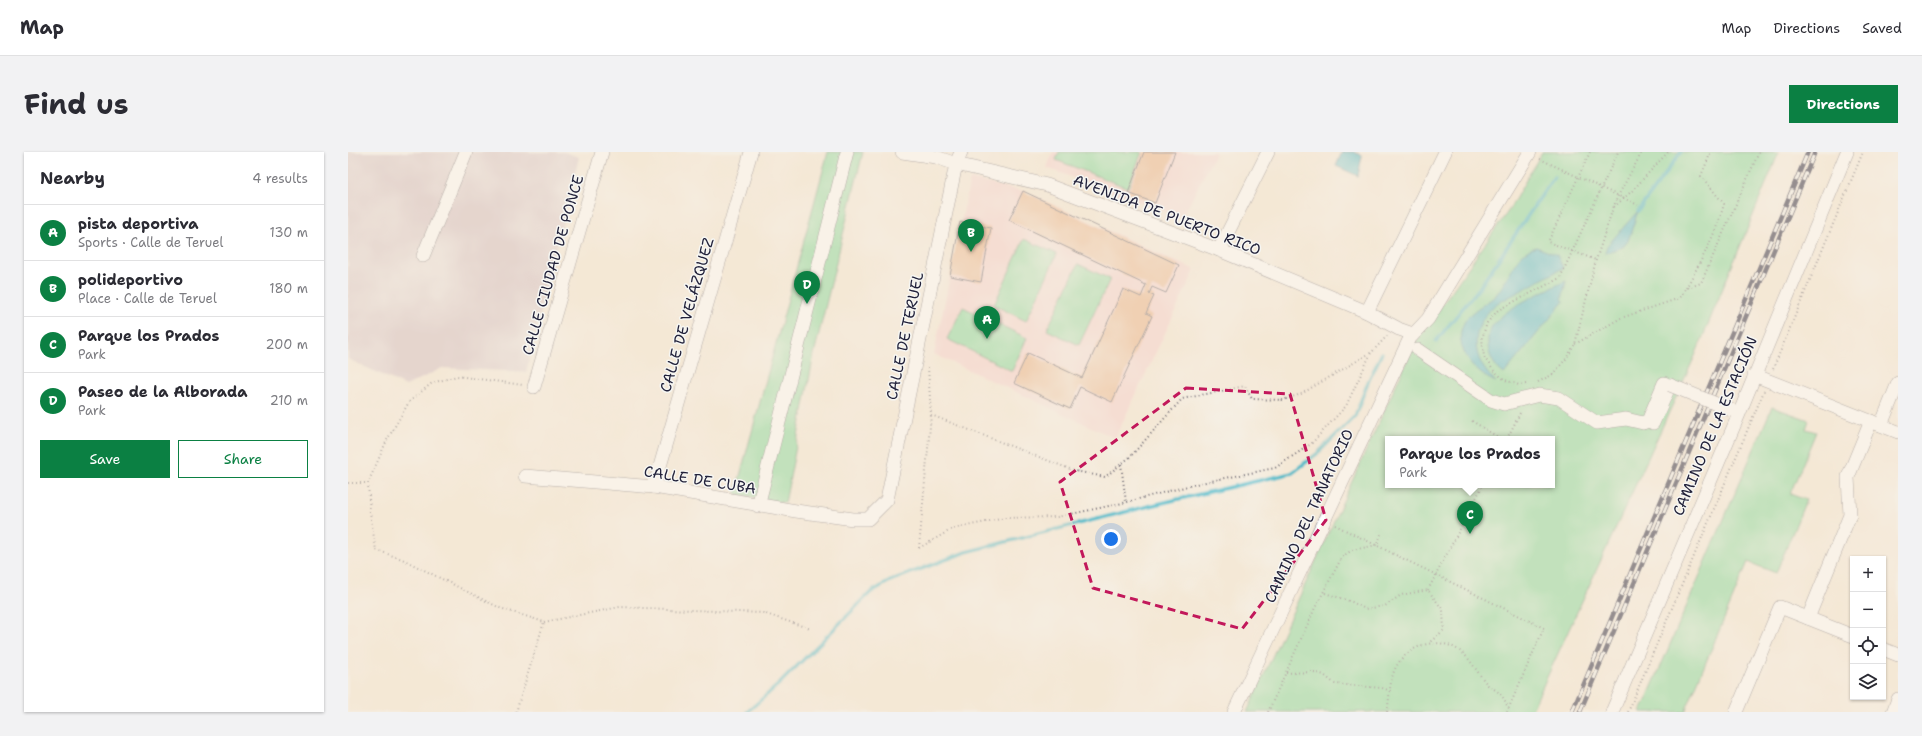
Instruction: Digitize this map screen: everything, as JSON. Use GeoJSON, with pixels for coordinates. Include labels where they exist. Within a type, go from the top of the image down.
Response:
{"type":"FeatureCollection","features":[{"type":"Feature","properties":{"kind":"street"},"geometry":{"type":"LineString","coordinates":[[423,256],[466,152]]}},
{"type":"Feature","properties":{"kind":"street","name":"CALLE CIUDAD DE PONCE"},"geometry":{"type":"LineString","coordinates":[[534,387],[602,152]]}},
{"type":"Feature","properties":{"kind":"street","name":"CALLE DE VELÁZQUEZ"},"geometry":{"type":"LineString","coordinates":[[654,487],[751,152]]}},
{"type":"Feature","properties":{"kind":"street"},"geometry":{"type":"LineString","coordinates":[[758,506],[847,152]]}},
{"type":"Feature","properties":{"kind":"street","name":"AVENIDA DE PUERTO RICO"},"geometry":{"type":"LineString","coordinates":[[902,152],[936,157],[959,158],[1047,185],[1219,250],[1367,312],[1399,329],[1413,334]]}},
{"type":"Feature","properties":{"kind":"street"},"geometry":{"type":"LineString","coordinates":[[1219,250],[1268,152]]}},
{"type":"Feature","properties":{"kind":"street"},"geometry":{"type":"LineString","coordinates":[[1367,312],[1445,152]]}},
{"type":"Feature","properties":{"kind":"street","name":"CAMINO DE LA ESTACIÓN"},"geometry":{"type":"LineString","coordinates":[[1612,712],[1847,152]]}},
{"type":"Feature","properties":{"kind":"street","name":"CAMINO DEL TANATORIO"},"geometry":{"type":"LineString","coordinates":[[1234,712],[1413,334],[1428,319],[1533,155]]}},
{"type":"Feature","properties":{"kind":"street","name":"CALLE DE TERUEL"},"geometry":{"type":"LineString","coordinates":[[868,519],[887,500],[959,158]]}},
{"type":"Feature","properties":{"kind":"street"},"geometry":{"type":"LineString","coordinates":[[1418,350],[1491,400],[1504,404],[1539,395],[1559,398],[1597,423],[1626,419],[1643,423],[1648,421],[1664,383],[1667,384],[1651,422],[1653,422],[1670,385],[1730,410]]}},
{"type":"Feature","properties":{"kind":"street"},"geometry":{"type":"LineString","coordinates":[[1754,374],[1898,432]]}},
{"type":"Feature","properties":{"kind":"street"},"geometry":{"type":"LineString","coordinates":[[1808,618],[1850,515],[1848,477],[1898,384]]}},
{"type":"Feature","properties":{"kind":"street","name":"CALLE DE CUBA"},"geometry":{"type":"LineString","coordinates":[[525,476],[654,487],[758,506],[853,519],[868,519]]}},
{"type":"Feature","properties":{"kind":"street"},"geometry":{"type":"LineString","coordinates":[[1736,712],[1780,606],[1850,635]]}},
{"type":"Feature","properties":{"kind":"street"},"geometry":{"type":"LineString","coordinates":[[1886,650],[1898,655]]}},
{"type":"Feature","properties":{"kind":"street"},"geometry":{"type":"LineString","coordinates":[[1893,712],[1898,700]]}},
{"type":"Feature","properties":{"kind":"path"},"geometry":{"type":"LineString","coordinates":[[1590,152],[1548,242],[1596,260]]}},
{"type":"Feature","properties":{"kind":"path"},"geometry":{"type":"LineString","coordinates":[[1530,384],[1519,385],[1505,380],[1493,370],[1484,358],[1482,338],[1487,323],[1498,310],[1560,278],[1618,152]]}},
{"type":"Feature","properties":{"kind":"path"},"geometry":{"type":"LineString","coordinates":[[1535,384],[1552,375],[1566,359],[1575,344],[1596,260],[1613,208],[1642,152]]}},
{"type":"Feature","properties":{"kind":"path"},"geometry":{"type":"LineString","coordinates":[[1613,208],[1624,199],[1668,152]]}},
{"type":"Feature","properties":{"kind":"path"},"geometry":{"type":"LineString","coordinates":[[1575,344],[1621,318],[1680,298],[1720,220],[1724,204],[1701,176],[1711,152]]}},
{"type":"Feature","properties":{"kind":"path"},"geometry":{"type":"LineString","coordinates":[[1685,289],[1701,283],[1759,152]]}},
{"type":"Feature","properties":{"kind":"path"},"geometry":{"type":"LineString","coordinates":[[1628,712],[1863,152]]}},
{"type":"Feature","properties":{"kind":"path"},"geometry":{"type":"LineString","coordinates":[[1533,155],[1638,205]]}},
{"type":"Feature","properties":{"kind":"path"},"geometry":{"type":"LineString","coordinates":[[931,416],[1075,471],[1105,477],[1135,452],[1182,399],[1246,386],[1252,399],[1283,400],[1302,394],[1372,352],[1388,335]]}},
{"type":"Feature","properties":{"kind":"path"},"geometry":{"type":"LineString","coordinates":[[928,362],[931,416],[919,548],[952,530],[1005,518],[1057,516],[1126,502],[1196,484],[1275,468],[1311,444],[1346,406],[1372,352]]}},
{"type":"Feature","properties":{"kind":"path"},"geometry":{"type":"LineString","coordinates":[[534,387],[458,376],[432,383],[409,402],[387,440],[368,483],[370,513],[376,550],[402,558],[500,608],[544,622],[620,607],[763,613],[811,630]]}},
{"type":"Feature","properties":{"kind":"path"},"geometry":{"type":"LineString","coordinates":[[1472,421],[1496,436]]}},
{"type":"Feature","properties":{"kind":"path"},"geometry":{"type":"LineString","coordinates":[[1121,464],[1126,502]]}},
{"type":"Feature","properties":{"kind":"path"},"geometry":{"type":"LineString","coordinates":[[348,483],[368,483]]}},
{"type":"Feature","properties":{"kind":"path"},"geometry":{"type":"LineString","coordinates":[[1324,593],[1352,602],[1365,609],[1385,606],[1401,595],[1428,590],[1438,574],[1481,488]]}},
{"type":"Feature","properties":{"kind":"path"},"geometry":{"type":"LineString","coordinates":[[1325,520],[1438,574],[1544,628],[1507,711]]}},
{"type":"Feature","properties":{"kind":"path"},"geometry":{"type":"LineString","coordinates":[[1377,545],[1382,532]]}},
{"type":"Feature","properties":{"kind":"path"},"geometry":{"type":"LineString","coordinates":[[1268,712],[1315,608],[1342,556],[1352,550],[1377,545]]}},
{"type":"Feature","properties":{"kind":"path"},"geometry":{"type":"LineString","coordinates":[[1428,590],[1443,610],[1444,630],[1429,643]]}},
{"type":"Feature","properties":{"kind":"path"},"geometry":{"type":"LineString","coordinates":[[516,712],[544,622]]}},
{"type":"Feature","properties":{"kind":"path"},"geometry":{"type":"LineString","coordinates":[[1387,712],[1391,680],[1396,666],[1417,646],[1429,643],[1440,643],[1460,651],[1477,670],[1488,686],[1495,689],[1505,698],[1507,711]]}},
{"type":"Feature","properties":{"kind":"path"},"geometry":{"type":"LineString","coordinates":[[1286,673],[1314,672],[1324,675],[1335,684],[1382,688],[1390,691]]}},
{"type":"Feature","properties":{"kind":"highlighted area"},"geometry":{"type":"Polygon","coordinates":[[[1186,388],[1290,394],[1326,520],[1242,629],[1093,588],[1060,482],[1186,388]]]}},
{"type":"Feature","properties":{"kind":"shaded area"},"geometry":{"type":"Polygon","coordinates":[[[348,152],[564,152],[579,157],[526,372],[442,368],[406,386],[348,359],[348,152]]]}},
{"type":"Feature","properties":{"kind":"shaded area"},"geometry":{"type":"Polygon","coordinates":[[[1053,152],[1216,152],[1182,218],[1047,168],[1053,152]]]}},
{"type":"Feature","properties":{"kind":"shaded area"},"geometry":{"type":"Polygon","coordinates":[[[970,179],[1023,191],[1195,270],[1115,438],[934,354],[970,179]]]}},
{"type":"Feature","properties":{"kind":"green space"},"geometry":{"type":"Polygon","coordinates":[[[828,152],[863,152],[814,354],[785,503],[735,494],[828,152]]]}},
{"type":"Feature","properties":{"kind":"green space"},"geometry":{"type":"Polygon","coordinates":[[[1059,152],[1142,152],[1128,188],[1056,160],[1059,152]]]}},
{"type":"Feature","properties":{"kind":"green space"},"geometry":{"type":"Polygon","coordinates":[[[1542,152],[1779,152],[1695,356],[1531,712],[1247,712],[1415,343],[1509,210],[1542,152]]]}},
{"type":"Feature","properties":{"kind":"green space"},"geometry":{"type":"Polygon","coordinates":[[[1024,239],[1057,254],[1026,321],[994,305],[1024,239]]]}},
{"type":"Feature","properties":{"kind":"green space"},"geometry":{"type":"Polygon","coordinates":[[[1078,264],[1110,279],[1079,345],[1047,330],[1078,264]]]}},
{"type":"Feature","properties":{"kind":"green space"},"geometry":{"type":"Polygon","coordinates":[[[963,307],[1027,338],[1012,371],[947,339],[963,307]]]}},
{"type":"Feature","properties":{"kind":"green space"},"geometry":{"type":"Polygon","coordinates":[[[1772,407],[1809,420],[1806,429],[1816,432],[1790,494],[1806,500],[1776,573],[1748,562],[1685,712],[1641,712],[1772,407]]]}},
{"type":"Feature","properties":{"kind":"water"},"geometry":{"type":"Polygon","coordinates":[[[1342,152],[1354,152],[1362,156],[1358,176],[1336,166],[1342,152]]]}},
{"type":"Feature","properties":{"kind":"water"},"geometry":{"type":"Polygon","coordinates":[[[1638,211],[1628,241],[1623,247],[1605,253],[1607,246],[1638,211]]]}},
{"type":"Feature","properties":{"kind":"water"},"geometry":{"type":"Polygon","coordinates":[[[1536,247],[1557,255],[1563,268],[1496,304],[1487,313],[1477,333],[1477,353],[1487,373],[1496,382],[1479,372],[1466,356],[1462,346],[1462,327],[1470,315],[1496,295],[1522,255],[1528,250],[1536,247]]]}},
{"type":"Feature","properties":{"kind":"water"},"geometry":{"type":"Polygon","coordinates":[[[1566,281],[1562,299],[1564,301],[1504,374],[1497,368],[1490,353],[1488,338],[1491,328],[1514,307],[1566,281]]]}},
{"type":"Feature","properties":{"kind":"building"},"geometry":{"type":"Polygon","coordinates":[[[1144,152],[1175,152],[1155,203],[1128,193],[1144,152]]]}},
{"type":"Feature","properties":{"kind":"building"},"geometry":{"type":"Polygon","coordinates":[[[1023,191],[1179,265],[1166,293],[1152,287],[1149,294],[1154,296],[1146,313],[1152,316],[1112,402],[1080,387],[1070,409],[1014,383],[1028,353],[1082,378],[1123,289],[1141,297],[1146,285],[1009,220],[1023,191]]]}},
{"type":"Feature","properties":{"kind":"building"},"geometry":{"type":"Polygon","coordinates":[[[960,222],[991,228],[981,282],[950,276],[960,222]]]}},
{"type":"Feature","properties":{"kind":"waterway"},"geometry":{"type":"LineString","coordinates":[[1638,211],[1681,152]]}},
{"type":"Feature","properties":{"kind":"waterway"},"geometry":{"type":"LineString","coordinates":[[1436,341],[1480,287],[1554,177]]}},
{"type":"Feature","properties":{"kind":"waterway"},"geometry":{"type":"LineString","coordinates":[[747,712],[779,684],[871,592],[892,580],[966,552],[1153,505],[1292,473],[1318,453],[1355,416],[1368,382],[1382,353]]}},
{"type":"Feature","properties":{"kind":"railway"},"geometry":{"type":"LineString","coordinates":[[1572,712],[1808,152]]}},
{"type":"Feature","properties":{"kind":"railway"},"geometry":{"type":"LineString","coordinates":[[1580,712],[1815,152]]}},
{"type":"Feature","properties":{"kind":"place","name":"polideportivo"},"geometry":{"type":"Point","coordinates":[971,252]}},
{"type":"Feature","properties":{"kind":"place","name":"Paseo de la Alborada"},"geometry":{"type":"Point","coordinates":[807,304]}},
{"type":"Feature","properties":{"kind":"place","name":"pista deportiva"},"geometry":{"type":"Point","coordinates":[987,339]}},
{"type":"Feature","properties":{"kind":"place","name":"Parque los Prados"},"geometry":{"type":"Point","coordinates":[1470,534]}}]}
